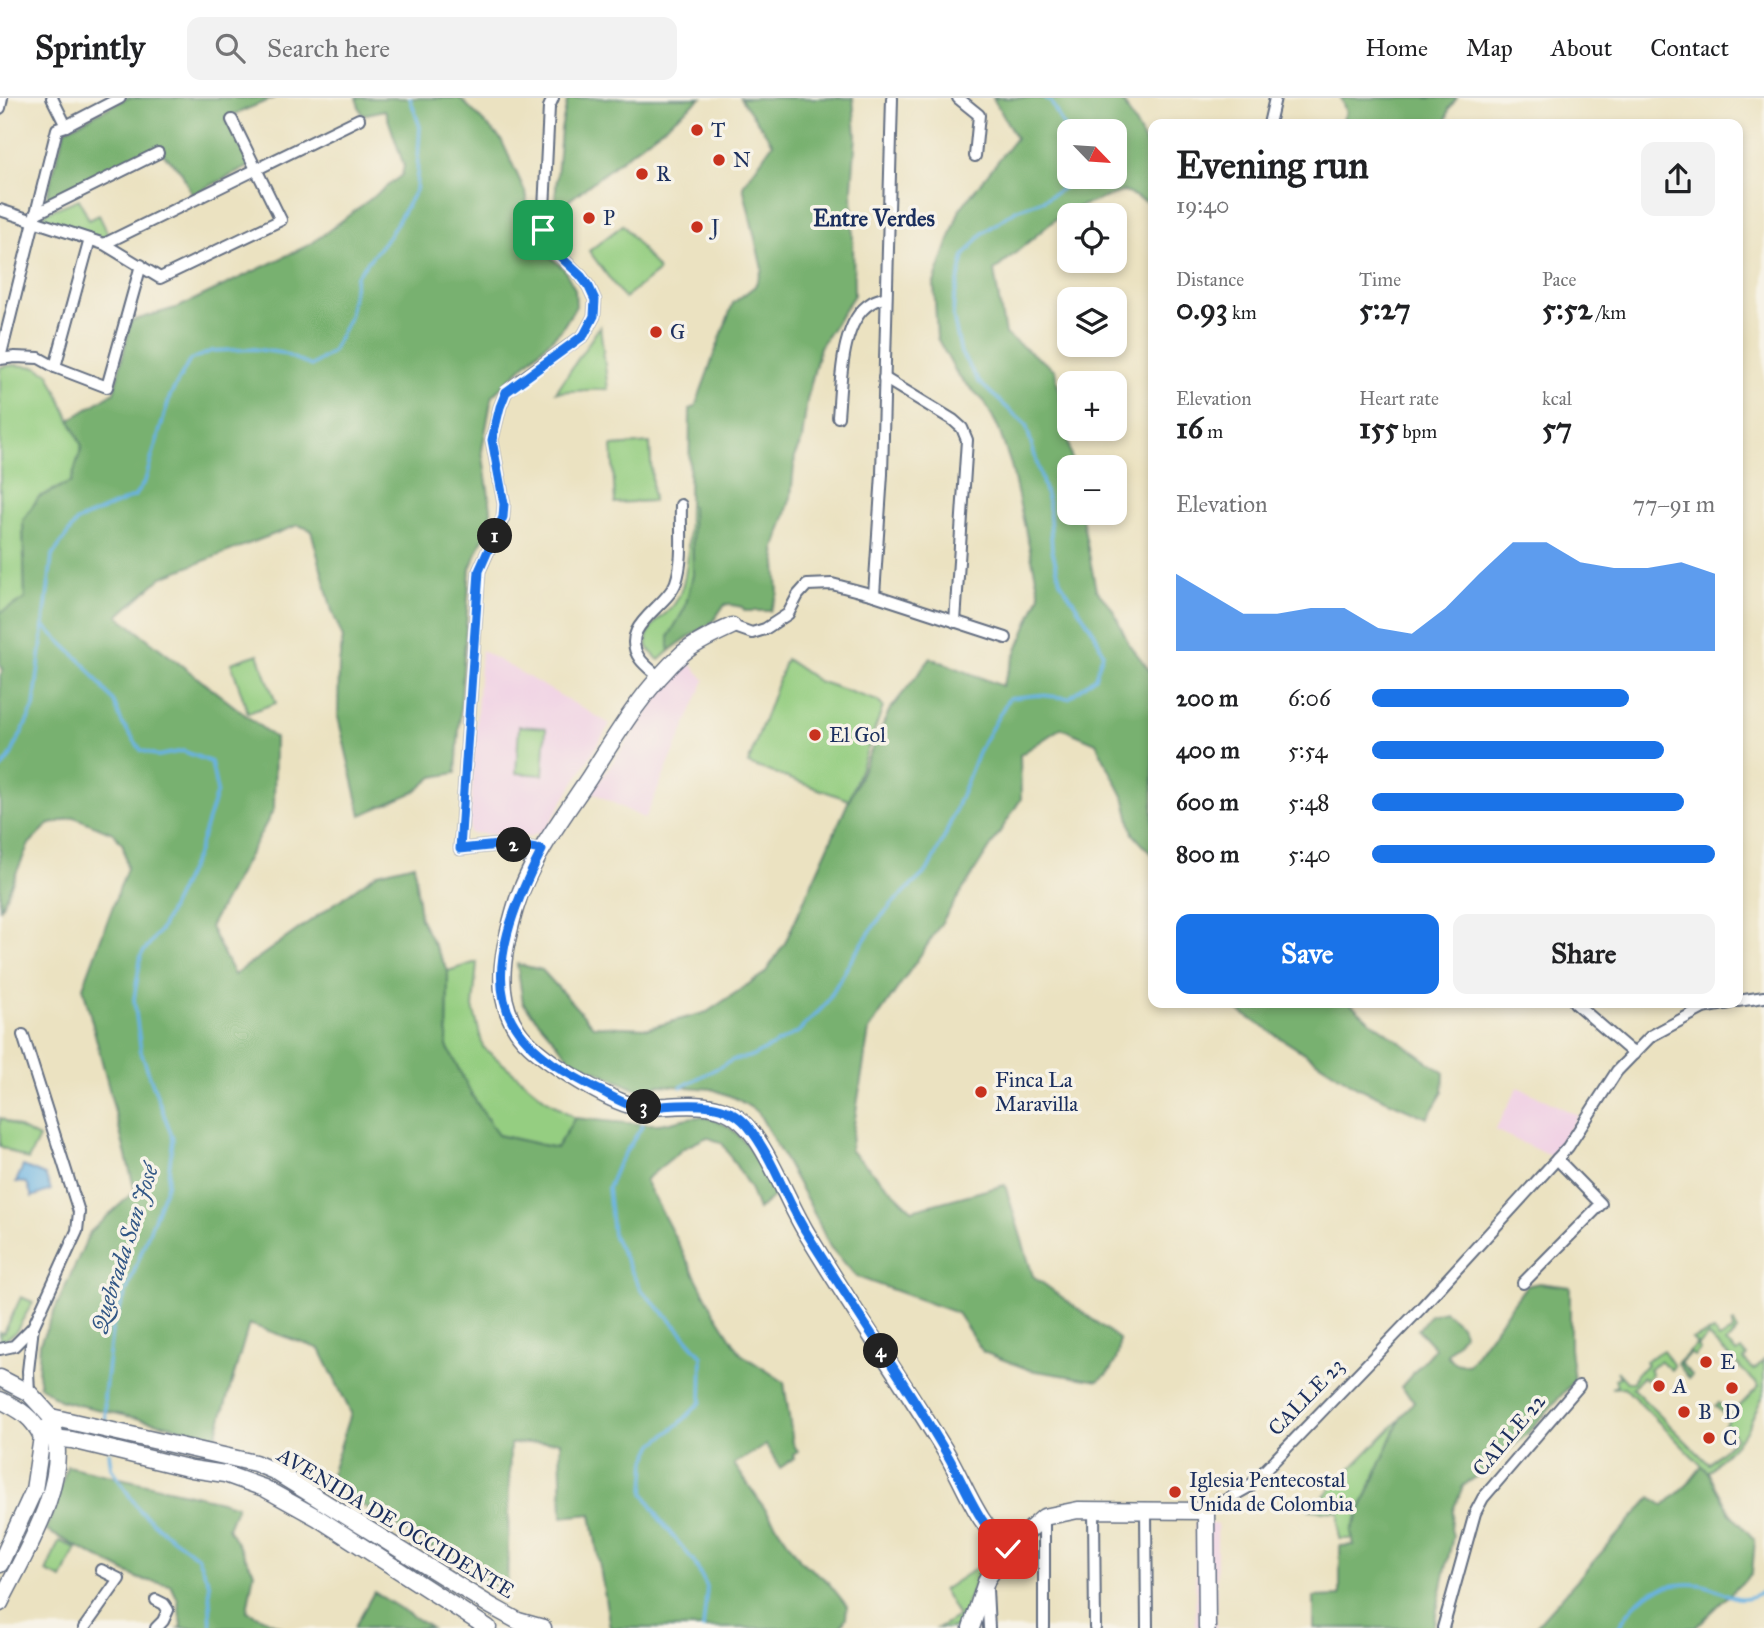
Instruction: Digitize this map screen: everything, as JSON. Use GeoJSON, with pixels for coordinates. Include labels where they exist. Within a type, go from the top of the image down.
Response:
{"type":"FeatureCollection","features":[{"type":"Feature","properties":{"kind":"street"},"geometry":{"type":"LineString","coordinates":[[0,107],[2,98]]}},
{"type":"Feature","properties":{"kind":"street"},"geometry":{"type":"LineString","coordinates":[[52,98],[66,125]]}},
{"type":"Feature","properties":{"kind":"street"},"geometry":{"type":"LineString","coordinates":[[120,98],[57,130],[0,359],[38,358],[55,368],[107,387],[141,265]]}},
{"type":"Feature","properties":{"kind":"street"},"geometry":{"type":"LineString","coordinates":[[542,850],[508,844],[460,849],[479,571],[503,517],[504,504],[492,440],[497,418],[506,392],[584,335],[594,316],[595,300],[589,287],[549,246],[543,230],[549,107],[553,98]]}},
{"type":"Feature","properties":{"kind":"street"},"geometry":{"type":"LineString","coordinates":[[874,595],[882,474],[892,98]]}},
{"type":"Feature","properties":{"kind":"street"},"geometry":{"type":"LineString","coordinates":[[958,98],[979,115],[975,156]]}},
{"type":"Feature","properties":{"kind":"street"},"geometry":{"type":"LineString","coordinates":[[1270,119],[1275,98]]}},
{"type":"Feature","properties":{"kind":"street"},"geometry":{"type":"LineString","coordinates":[[0,210],[34,217],[104,244],[160,278],[281,220],[232,120]]}},
{"type":"Feature","properties":{"kind":"street"},"geometry":{"type":"LineString","coordinates":[[104,244],[359,120]]}},
{"type":"Feature","properties":{"kind":"street"},"geometry":{"type":"LineString","coordinates":[[34,217],[159,153]]}},
{"type":"Feature","properties":{"kind":"street"},"geometry":{"type":"LineString","coordinates":[[55,368],[90,239]]}},
{"type":"Feature","properties":{"kind":"street"},"geometry":{"type":"LineString","coordinates":[[838,417],[845,350],[854,323],[863,309],[886,297]]}},
{"type":"Feature","properties":{"kind":"street"},"geometry":{"type":"LineString","coordinates":[[884,378],[954,420],[962,428],[967,440],[955,622]]}},
{"type":"Feature","properties":{"kind":"street"},"geometry":{"type":"LineString","coordinates":[[660,678],[641,660],[635,650],[635,634],[641,622],[667,598],[676,583],[680,560],[681,505]]}},
{"type":"Feature","properties":{"kind":"street"},"geometry":{"type":"LineString","coordinates":[[1006,638],[832,584],[807,585],[788,614],[765,629],[752,633],[732,626],[695,644],[660,678],[625,722],[542,850],[521,891],[510,924],[501,972],[503,995],[510,1018],[519,1034],[568,1075],[639,1108],[695,1104],[718,1107],[733,1113],[746,1124],[760,1144],[803,1227],[925,1419],[996,1539],[1008,1549]]}},
{"type":"Feature","properties":{"kind":"street"},"geometry":{"type":"LineString","coordinates":[[1743,1000],[1764,997]]}},
{"type":"Feature","properties":{"kind":"street"},"geometry":{"type":"LineString","coordinates":[[1581,1008],[1634,1054]]}},
{"type":"Feature","properties":{"kind":"street","name":"CALLE 23"},"geometry":{"type":"LineString","coordinates":[[1206,1511],[1249,1487],[1422,1307],[1568,1147],[1618,1071],[1651,1036],[1701,1008]]}},
{"type":"Feature","properties":{"kind":"street"},"geometry":{"type":"LineString","coordinates":[[23,1035],[79,1212],[76,1231],[33,1327],[28,1371],[29,1393]]}},
{"type":"Feature","properties":{"kind":"street"},"geometry":{"type":"LineString","coordinates":[[1523,1283],[1601,1204],[1557,1158]]}},
{"type":"Feature","properties":{"kind":"street"},"geometry":{"type":"LineString","coordinates":[[0,1349],[14,1346],[33,1327]]}},
{"type":"Feature","properties":{"kind":"street"},"geometry":{"type":"LineString","coordinates":[[0,1378],[29,1393],[51,1417],[57,1438],[57,1459],[50,1496],[0,1603]]}},
{"type":"Feature","properties":{"kind":"street","name":"CALLE 22"},"geometry":{"type":"LineString","coordinates":[[1443,1628],[1475,1513],[1483,1498],[1579,1386]]}},
{"type":"Feature","properties":{"kind":"street"},"geometry":{"type":"LineString","coordinates":[[0,1400],[21,1410],[37,1427],[57,1438]]}},
{"type":"Feature","properties":{"kind":"street","name":"AVENIDA DE OCCIDENTE"},"geometry":{"type":"LineString","coordinates":[[51,1417],[255,1463],[274,1471],[491,1606],[518,1621],[536,1627]]}},
{"type":"Feature","properties":{"kind":"street"},"geometry":{"type":"LineString","coordinates":[[2,1556],[57,1438]]}},
{"type":"Feature","properties":{"kind":"street","name":"AVENIDA DE OCCIDENTE"},"geometry":{"type":"LineString","coordinates":[[57,1438],[225,1474],[264,1488],[318,1518],[485,1626]]}},
{"type":"Feature","properties":{"kind":"street"},"geometry":{"type":"LineString","coordinates":[[971,1628],[987,1579],[1008,1549],[1044,1517],[1078,1510],[1146,1510],[1206,1511],[1207,1628]]}},
{"type":"Feature","properties":{"kind":"street"},"geometry":{"type":"LineString","coordinates":[[1094,1510],[1095,1628]]}},
{"type":"Feature","properties":{"kind":"street"},"geometry":{"type":"LineString","coordinates":[[1146,1510],[1147,1628]]}},
{"type":"Feature","properties":{"kind":"street"},"geometry":{"type":"LineString","coordinates":[[1044,1517],[1044,1628]]}},
{"type":"Feature","properties":{"kind":"street"},"geometry":{"type":"LineString","coordinates":[[84,1628],[119,1579],[101,1570]]}},
{"type":"Feature","properties":{"kind":"street"},"geometry":{"type":"LineString","coordinates":[[987,1579],[989,1628]]}},
{"type":"Feature","properties":{"kind":"street"},"geometry":{"type":"LineString","coordinates":[[156,1600],[168,1610],[156,1628]]}},
{"type":"Feature","properties":{"kind":"shaded area"},"geometry":{"type":"Polygon","coordinates":[[[481,650],[610,724],[546,829],[529,837],[469,833],[481,650]]]}},
{"type":"Feature","properties":{"kind":"shaded area"},"geometry":{"type":"Polygon","coordinates":[[[689,662],[705,680],[645,819],[592,792],[655,702],[689,662]]]}},
{"type":"Feature","properties":{"kind":"shaded area"},"geometry":{"type":"Polygon","coordinates":[[[1518,1087],[1579,1116],[1550,1156],[1495,1130],[1518,1087]]]}},
{"type":"Feature","properties":{"kind":"shaded area"},"geometry":{"type":"Polygon","coordinates":[[[1195,1524],[1217,1524],[1216,1628],[1196,1628],[1195,1524]]]}},
{"type":"Feature","properties":{"kind":"green space"},"geometry":{"type":"Polygon","coordinates":[[[127,98],[274,98],[225,118],[250,166],[192,195],[181,171],[157,148],[44,205],[65,130],[127,98]]]}},
{"type":"Feature","properties":{"kind":"green space"},"geometry":{"type":"Polygon","coordinates":[[[356,98],[460,98],[501,139],[527,196],[525,233],[564,269],[575,289],[576,306],[561,330],[492,396],[482,450],[491,509],[490,523],[470,568],[456,773],[433,777],[415,792],[361,815],[338,717],[339,663],[343,638],[332,611],[311,530],[298,525],[162,577],[118,616],[275,738],[274,809],[210,927],[234,975],[378,873],[414,864],[420,918],[448,971],[447,1046],[473,1097],[498,1135],[556,1148],[575,1118],[662,1124],[700,1117],[727,1126],[747,1145],[775,1195],[758,1210],[750,1188],[722,1143],[707,1137],[684,1148],[645,1180],[713,1310],[741,1354],[784,1382],[793,1443],[798,1452],[780,1468],[766,1445],[734,1464],[801,1561],[827,1581],[847,1606],[846,1618],[840,1628],[610,1628],[591,1514],[562,1517],[560,1441],[510,1444],[507,1593],[328,1484],[351,1413],[320,1349],[249,1324],[216,1436],[59,1400],[40,1386],[40,1343],[90,1232],[135,1191],[83,987],[127,868],[123,845],[113,833],[74,817],[48,825],[29,844],[0,910],[0,676],[3,670],[0,665],[0,613],[25,599],[23,520],[39,497],[71,482],[82,446],[70,420],[114,392],[131,321],[179,307],[311,244],[402,175],[404,166],[385,110],[362,115],[356,98]]]}},
{"type":"Feature","properties":{"kind":"green space"},"geometry":{"type":"Polygon","coordinates":[[[568,98],[701,98],[554,212],[561,129],[568,98]]]}},
{"type":"Feature","properties":{"kind":"green space"},"geometry":{"type":"Polygon","coordinates":[[[740,98],[853,98],[856,135],[852,188],[854,295],[820,347],[807,400],[802,440],[795,455],[791,497],[775,548],[778,593],[770,611],[745,611],[742,607],[726,604],[712,622],[669,651],[669,636],[685,608],[693,575],[692,506],[689,506],[690,409],[695,407],[733,303],[755,286],[762,269],[743,186],[773,143],[740,98]]]}},
{"type":"Feature","properties":{"kind":"green space"},"geometry":{"type":"Polygon","coordinates":[[[993,98],[1121,98],[1148,148],[1148,203],[1124,191],[1090,203],[1057,203],[1057,218],[994,271],[1005,334],[1055,370],[1057,441],[1068,441],[1071,455],[1057,455],[1057,525],[1083,525],[1096,590],[1112,608],[1129,644],[1148,669],[1148,850],[1133,834],[1125,800],[1096,743],[1061,728],[1020,755],[1021,799],[869,1030],[850,1150],[912,1210],[1005,1185],[1033,1276],[1119,1339],[1114,1363],[1108,1373],[1098,1381],[1030,1370],[983,1352],[957,1313],[857,1277],[830,1247],[810,1205],[758,1112],[735,1098],[712,1089],[660,1085],[635,1089],[571,1059],[523,1003],[517,964],[542,970],[593,1026],[649,1028],[707,1012],[765,973],[785,943],[889,711],[931,658],[1002,686],[1040,595],[1011,465],[998,427],[984,401],[958,376],[937,338],[934,283],[960,209],[1016,138],[993,98]]]}},
{"type":"Feature","properties":{"kind":"green space"},"geometry":{"type":"Polygon","coordinates":[[[1341,98],[1457,98],[1449,109],[1447,119],[1343,119],[1346,113],[1341,98]]]}},
{"type":"Feature","properties":{"kind":"green space"},"geometry":{"type":"Polygon","coordinates":[[[79,199],[89,220],[99,215],[109,236],[102,239],[42,218],[47,212],[79,199]]]}},
{"type":"Feature","properties":{"kind":"green space"},"geometry":{"type":"Polygon","coordinates":[[[623,225],[659,271],[624,298],[589,251],[623,225]]]}},
{"type":"Feature","properties":{"kind":"green space"},"geometry":{"type":"Polygon","coordinates":[[[600,326],[608,389],[556,392],[600,326]]]}},
{"type":"Feature","properties":{"kind":"green space"},"geometry":{"type":"Polygon","coordinates":[[[0,367],[37,367],[49,374],[82,446],[71,482],[39,497],[23,520],[25,599],[0,613],[0,367]]]}},
{"type":"Feature","properties":{"kind":"green space"},"geometry":{"type":"Polygon","coordinates":[[[650,443],[653,501],[615,503],[612,446],[650,443]]]}},
{"type":"Feature","properties":{"kind":"green space"},"geometry":{"type":"Polygon","coordinates":[[[689,506],[692,506],[693,575],[685,608],[669,636],[669,651],[659,660],[648,647],[647,637],[652,627],[672,607],[684,582],[688,556],[689,506]]]}},
{"type":"Feature","properties":{"kind":"green space"},"geometry":{"type":"Polygon","coordinates":[[[258,654],[276,703],[248,713],[231,663],[258,654]]]}},
{"type":"Feature","properties":{"kind":"green space","name":"El Gol"},"geometry":{"type":"Polygon","coordinates":[[[786,659],[818,681],[878,701],[883,707],[849,800],[748,764],[786,659]]]}},
{"type":"Feature","properties":{"kind":"green space"},"geometry":{"type":"Polygon","coordinates":[[[519,726],[546,728],[543,775],[516,773],[519,726]]]}},
{"type":"Feature","properties":{"kind":"green space"},"geometry":{"type":"Polygon","coordinates":[[[477,962],[473,1007],[483,1047],[544,1098],[575,1118],[556,1148],[498,1135],[473,1097],[447,1046],[448,971],[477,962]]]}},
{"type":"Feature","properties":{"kind":"green space"},"geometry":{"type":"Polygon","coordinates":[[[1234,1008],[1356,1008],[1444,1073],[1443,1092],[1427,1118],[1357,1087],[1234,1008]]]}},
{"type":"Feature","properties":{"kind":"green space"},"geometry":{"type":"Polygon","coordinates":[[[0,1118],[39,1138],[28,1160],[0,1146],[0,1118]]]}},
{"type":"Feature","properties":{"kind":"green space"},"geometry":{"type":"Polygon","coordinates":[[[1539,1283],[1570,1287],[1570,1348],[1574,1381],[1526,1435],[1463,1486],[1453,1510],[1453,1536],[1433,1628],[1314,1628],[1314,1597],[1340,1596],[1340,1546],[1354,1545],[1351,1532],[1400,1419],[1414,1401],[1401,1387],[1435,1348],[1418,1330],[1430,1315],[1444,1311],[1461,1325],[1464,1333],[1447,1354],[1453,1362],[1468,1365],[1526,1286],[1539,1283]]]}},
{"type":"Feature","properties":{"kind":"green space"},"geometry":{"type":"Polygon","coordinates":[[[21,1297],[33,1302],[15,1333],[0,1342],[0,1332],[4,1333],[21,1297]]]}},
{"type":"Feature","properties":{"kind":"green space"},"geometry":{"type":"Polygon","coordinates":[[[1734,1323],[1737,1331],[1726,1343],[1737,1353],[1741,1350],[1747,1356],[1744,1360],[1754,1370],[1764,1360],[1764,1394],[1745,1433],[1708,1472],[1624,1387],[1611,1388],[1617,1386],[1615,1379],[1620,1377],[1617,1371],[1627,1382],[1633,1382],[1636,1374],[1647,1365],[1645,1361],[1663,1350],[1674,1366],[1671,1370],[1660,1360],[1649,1370],[1652,1374],[1646,1380],[1642,1377],[1632,1388],[1709,1464],[1736,1437],[1725,1425],[1729,1420],[1716,1406],[1719,1403],[1731,1415],[1759,1386],[1708,1336],[1697,1346],[1700,1350],[1694,1356],[1690,1353],[1680,1363],[1692,1375],[1689,1378],[1677,1363],[1697,1344],[1692,1339],[1714,1331],[1719,1339],[1733,1331],[1734,1323]]]}},
{"type":"Feature","properties":{"kind":"green space"},"geometry":{"type":"Polygon","coordinates":[[[1400,1419],[1351,1531],[1354,1539],[1339,1539],[1339,1512],[1310,1510],[1400,1419]]]}},
{"type":"Feature","properties":{"kind":"green space"},"geometry":{"type":"Polygon","coordinates":[[[67,1466],[237,1506],[228,1528],[254,1572],[247,1611],[284,1628],[179,1628],[178,1600],[171,1585],[139,1579],[45,1530],[55,1508],[67,1466]]]}},
{"type":"Feature","properties":{"kind":"green space"},"geometry":{"type":"Polygon","coordinates":[[[1702,1466],[1730,1513],[1755,1540],[1752,1573],[1695,1628],[1534,1628],[1651,1497],[1664,1506],[1688,1484],[1702,1466]]]}},
{"type":"Feature","properties":{"kind":"green space"},"geometry":{"type":"Polygon","coordinates":[[[59,1541],[76,1548],[62,1579],[46,1572],[59,1541]]]}},
{"type":"Feature","properties":{"kind":"green space"},"geometry":{"type":"Polygon","coordinates":[[[990,1559],[978,1576],[967,1603],[963,1628],[938,1628],[958,1616],[943,1590],[990,1559]]]}},
{"type":"Feature","properties":{"kind":"green space"},"geometry":{"type":"Polygon","coordinates":[[[374,1592],[431,1628],[354,1628],[374,1592]]]}},
{"type":"Feature","properties":{"kind":"water"},"geometry":{"type":"Polygon","coordinates":[[[23,1166],[45,1175],[51,1190],[32,1197],[27,1183],[16,1182],[23,1166]]]}},
{"type":"Feature","properties":{"kind":"waterway"},"geometry":{"type":"LineString","coordinates":[[0,770],[10,757],[34,707],[52,556],[77,521],[135,496],[145,481],[170,396],[190,360],[212,351],[254,349],[282,353],[311,366],[332,352],[349,318],[356,276],[389,236],[416,190],[420,127],[410,98]]}},
{"type":"Feature","properties":{"kind":"waterway"},"geometry":{"type":"LineString","coordinates":[[1045,98],[1051,102],[1060,119]]}},
{"type":"Feature","properties":{"kind":"waterway"},"geometry":{"type":"LineString","coordinates":[[681,1087],[733,1060],[753,1056],[798,1032],[825,1005],[876,923],[927,871],[945,836],[979,750],[1009,698],[1039,695],[1069,698],[1095,677],[1103,653],[1095,634],[1060,581],[1052,549],[1049,505],[1026,425],[979,382],[961,353],[953,316],[964,256],[983,233],[1016,210],[1044,200],[1061,189]]}},
{"type":"Feature","properties":{"kind":"waterway","name":"Quebrada San José"},"geometry":{"type":"LineString","coordinates":[[43,625],[85,665],[114,702],[122,723],[141,750],[158,756],[183,751],[211,762],[217,791],[197,854],[161,929],[141,955],[134,999],[141,1052],[173,1139],[167,1185],[112,1329],[104,1397],[106,1424]]}},
{"type":"Feature","properties":{"kind":"waterway"},"geometry":{"type":"LineString","coordinates":[[643,1125],[618,1164],[608,1188],[613,1235],[641,1290],[702,1356],[701,1402],[654,1444],[646,1460],[644,1493],[662,1523],[693,1560],[707,1587],[703,1628]]}},
{"type":"Feature","properties":{"kind":"waterway","name":"Quebrada San José"},"geometry":{"type":"LineString","coordinates":[[109,1452],[111,1468],[139,1510],[197,1556],[209,1583],[211,1628]]}},
{"type":"Feature","properties":{"kind":"waterway"},"geometry":{"type":"LineString","coordinates":[[1618,1628],[1642,1598],[1668,1586],[1702,1585],[1736,1598],[1748,1598],[1764,1591]]}},
{"type":"Feature","properties":{"kind":"place","name":"T"},"geometry":{"type":"Point","coordinates":[697,130]}},
{"type":"Feature","properties":{"kind":"place","name":"N"},"geometry":{"type":"Point","coordinates":[719,160]}},
{"type":"Feature","properties":{"kind":"place","name":"R"},"geometry":{"type":"Point","coordinates":[642,174]}},
{"type":"Feature","properties":{"kind":"place","name":"P"},"geometry":{"type":"Point","coordinates":[589,218]}},
{"type":"Feature","properties":{"kind":"place","name":"J"},"geometry":{"type":"Point","coordinates":[697,227]}},
{"type":"Feature","properties":{"kind":"place","name":"G"},"geometry":{"type":"Point","coordinates":[656,332]}},
{"type":"Feature","properties":{"kind":"place","name":"El Gol"},"geometry":{"type":"Point","coordinates":[815,735]}},
{"type":"Feature","properties":{"kind":"place","name":"Finca La Maravilla"},"geometry":{"type":"Point","coordinates":[981,1092]}},
{"type":"Feature","properties":{"kind":"place","name":"E"},"geometry":{"type":"Point","coordinates":[1706,1362]}},
{"type":"Feature","properties":{"kind":"place","name":"A"},"geometry":{"type":"Point","coordinates":[1659,1386]}},
{"type":"Feature","properties":{"kind":"place","name":"D"},"geometry":{"type":"Point","coordinates":[1732,1388]}},
{"type":"Feature","properties":{"kind":"place","name":"B"},"geometry":{"type":"Point","coordinates":[1684,1412]}},
{"type":"Feature","properties":{"kind":"place","name":"C"},"geometry":{"type":"Point","coordinates":[1709,1438]}},
{"type":"Feature","properties":{"kind":"place","name":"Iglesia Pentecostal Unida de Colombia"},"geometry":{"type":"Point","coordinates":[1175,1492]}},
{"type":"Feature","properties":{"kind":"district","name":"Entre Verdes"},"geometry":{"type":"Point","coordinates":[874,218]}},
{"type":"Feature","properties":{"kind":"route"},"geometry":{"type":"LineString","coordinates":[[543,230],[549,246],[589,287],[595,300],[594,316],[584,335],[506,392],[500,407],[492,440],[504,504],[503,517],[479,571],[460,849],[508,844],[542,850],[521,891],[510,924],[501,972],[503,995],[510,1018],[519,1034],[568,1075],[626,1103],[639,1108],[695,1104],[718,1107],[733,1113],[746,1124],[760,1144],[803,1227],[948,1456],[996,1539],[1008,1549]]}}]}
